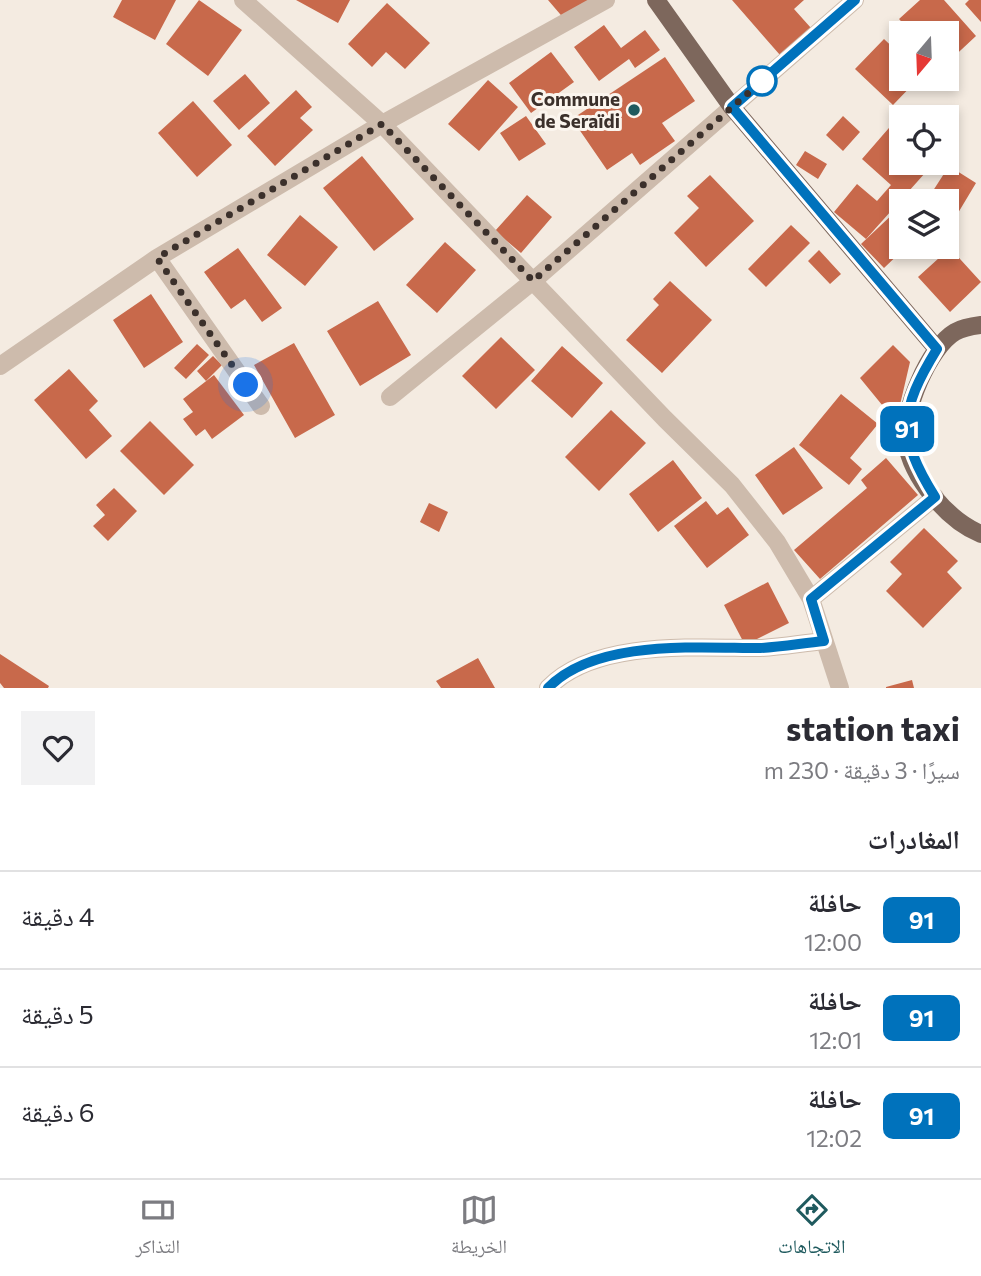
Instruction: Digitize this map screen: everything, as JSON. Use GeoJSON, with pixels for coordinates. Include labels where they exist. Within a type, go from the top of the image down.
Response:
{"type":"FeatureCollection","features":[{"type":"Feature","properties":{"kind":"main road"},"geometry":{"type":"LineString","coordinates":[[656,0],[732,107],[937,349]]}},
{"type":"Feature","properties":{"kind":"main road"},"geometry":{"type":"LineString","coordinates":[[981,325],[955,332],[937,349],[916,390],[906,439],[913,463],[935,497],[959,522],[981,534]]}},
{"type":"Feature","properties":{"kind":"street"},"geometry":{"type":"LineString","coordinates":[[243,0],[382,124],[664,419],[733,485],[777,542],[811,599],[841,688]]}},
{"type":"Feature","properties":{"kind":"street"},"geometry":{"type":"LineString","coordinates":[[0,366],[157,258],[382,124],[606,0]]}},
{"type":"Feature","properties":{"kind":"street"},"geometry":{"type":"LineString","coordinates":[[390,397],[533,281],[855,0]]}},
{"type":"Feature","properties":{"kind":"street"},"geometry":{"type":"LineString","coordinates":[[157,258],[261,406]]}},
{"type":"Feature","properties":{"kind":"street"},"geometry":{"type":"LineString","coordinates":[[811,599],[935,497]]}},
{"type":"Feature","properties":{"kind":"street"},"geometry":{"type":"LineString","coordinates":[[548,688],[556,680],[600,659],[666,646],[763,648],[824,641]]}},
{"type":"Feature","properties":{"kind":"building"},"geometry":{"type":"Polygon","coordinates":[[[122,0],[176,0],[155,40],[113,17],[122,0]]]}},
{"type":"Feature","properties":{"kind":"building"},"geometry":{"type":"Polygon","coordinates":[[[199,0],[242,30],[208,76],[166,44],[199,0]]]}},
{"type":"Feature","properties":{"kind":"building"},"geometry":{"type":"Polygon","coordinates":[[[296,0],[350,0],[338,23],[296,0]]]}},
{"type":"Feature","properties":{"kind":"building"},"geometry":{"type":"Polygon","coordinates":[[[548,0],[590,0],[566,21],[548,0]]]}},
{"type":"Feature","properties":{"kind":"building"},"geometry":{"type":"Polygon","coordinates":[[[732,0],[804,0],[794,9],[811,28],[780,55],[732,0]]]}},
{"type":"Feature","properties":{"kind":"building"},"geometry":{"type":"Polygon","coordinates":[[[920,0],[944,0],[976,36],[959,52],[959,21],[899,19],[920,0]]]}},
{"type":"Feature","properties":{"kind":"building"},"geometry":{"type":"Polygon","coordinates":[[[969,0],[981,0],[981,22],[965,4],[969,0]]]}},
{"type":"Feature","properties":{"kind":"building"},"geometry":{"type":"Polygon","coordinates":[[[387,3],[430,43],[405,69],[386,52],[372,67],[348,44],[387,3]]]}},
{"type":"Feature","properties":{"kind":"building"},"geometry":{"type":"Polygon","coordinates":[[[604,25],[621,48],[645,30],[660,50],[635,68],[629,59],[599,81],[574,47],[604,25]]]}},
{"type":"Feature","properties":{"kind":"building"},"geometry":{"type":"Polygon","coordinates":[[[884,39],[889,44],[889,91],[906,91],[893,105],[855,69],[884,39]]]}},
{"type":"Feature","properties":{"kind":"building"},"geometry":{"type":"Polygon","coordinates":[[[551,52],[574,82],[531,113],[509,83],[551,52]]]}},
{"type":"Feature","properties":{"kind":"building","name":"Commune de Seraïdi"},"geometry":{"type":"Polygon","coordinates":[[[665,57],[695,101],[662,123],[675,141],[640,165],[632,153],[607,170],[572,119],[665,57]]]}},
{"type":"Feature","properties":{"kind":"building"},"geometry":{"type":"Polygon","coordinates":[[[245,74],[270,103],[239,130],[213,101],[245,74]]]}},
{"type":"Feature","properties":{"kind":"building"},"geometry":{"type":"Polygon","coordinates":[[[488,80],[518,107],[479,151],[448,124],[488,80]]]}},
{"type":"Feature","properties":{"kind":"building"},"geometry":{"type":"Polygon","coordinates":[[[296,90],[312,107],[300,118],[313,130],[275,166],[247,136],[296,90]]]}},
{"type":"Feature","properties":{"kind":"building"},"geometry":{"type":"Polygon","coordinates":[[[193,101],[232,145],[197,177],[158,133],[193,101]]]}},
{"type":"Feature","properties":{"kind":"building"},"geometry":{"type":"Polygon","coordinates":[[[526,116],[546,144],[519,161],[500,133],[526,116]]]}},
{"type":"Feature","properties":{"kind":"building"},"geometry":{"type":"Polygon","coordinates":[[[843,116],[860,132],[843,151],[826,135],[843,116]]]}},
{"type":"Feature","properties":{"kind":"building"},"geometry":{"type":"Polygon","coordinates":[[[889,128],[889,175],[923,175],[911,189],[889,189],[889,213],[866,239],[834,212],[857,184],[877,201],[891,185],[862,159],[889,128]]]}},
{"type":"Feature","properties":{"kind":"building"},"geometry":{"type":"Polygon","coordinates":[[[805,151],[827,164],[818,179],[796,165],[805,151]]]}},
{"type":"Feature","properties":{"kind":"building"},"geometry":{"type":"Polygon","coordinates":[[[362,156],[414,219],[374,251],[323,188],[362,156]]]}},
{"type":"Feature","properties":{"kind":"building"},"geometry":{"type":"Polygon","coordinates":[[[959,172],[976,183],[959,211],[959,189],[934,189],[943,175],[959,175],[959,172]]]}},
{"type":"Feature","properties":{"kind":"building"},"geometry":{"type":"Polygon","coordinates":[[[710,175],[754,221],[706,267],[674,233],[699,208],[687,196],[710,175]]]}},
{"type":"Feature","properties":{"kind":"building"},"geometry":{"type":"Polygon","coordinates":[[[527,195],[552,217],[521,253],[495,231],[527,195]]]}},
{"type":"Feature","properties":{"kind":"building"},"geometry":{"type":"Polygon","coordinates":[[[300,215],[338,247],[305,286],[267,255],[300,215]]]}},
{"type":"Feature","properties":{"kind":"building"},"geometry":{"type":"Polygon","coordinates":[[[889,218],[889,259],[893,259],[884,268],[861,244],[889,218]]]}},
{"type":"Feature","properties":{"kind":"building"},"geometry":{"type":"Polygon","coordinates":[[[791,225],[810,243],[766,287],[748,269],[791,225]]]}},
{"type":"Feature","properties":{"kind":"building"},"geometry":{"type":"Polygon","coordinates":[[[445,242],[476,270],[437,313],[406,285],[445,242]]]}},
{"type":"Feature","properties":{"kind":"building"},"geometry":{"type":"Polygon","coordinates":[[[238,248],[282,308],[262,322],[245,299],[231,309],[204,272],[238,248]]]}},
{"type":"Feature","properties":{"kind":"building"},"geometry":{"type":"Polygon","coordinates":[[[819,250],[841,274],[830,284],[808,261],[819,250]]]}},
{"type":"Feature","properties":{"kind":"building"},"geometry":{"type":"Polygon","coordinates":[[[959,258],[981,282],[950,312],[918,277],[938,259],[959,258]]]}},
{"type":"Feature","properties":{"kind":"building"},"geometry":{"type":"Polygon","coordinates":[[[670,281],[712,320],[662,373],[626,340],[659,305],[653,299],[670,281]]]}},
{"type":"Feature","properties":{"kind":"building"},"geometry":{"type":"Polygon","coordinates":[[[151,294],[183,342],[144,368],[113,320],[151,294]]]}},
{"type":"Feature","properties":{"kind":"building"},"geometry":{"type":"Polygon","coordinates":[[[378,301],[411,355],[360,386],[327,331],[378,301]]]}},
{"type":"Feature","properties":{"kind":"building"},"geometry":{"type":"Polygon","coordinates":[[[501,337],[535,370],[496,409],[462,376],[501,337]]]}},
{"type":"Feature","properties":{"kind":"building"},"geometry":{"type":"Polygon","coordinates":[[[294,343],[335,415],[295,438],[254,365],[294,343]]]}},
{"type":"Feature","properties":{"kind":"building"},"geometry":{"type":"Polygon","coordinates":[[[197,344],[209,355],[186,379],[174,368],[197,344]]]}},
{"type":"Feature","properties":{"kind":"building"},"geometry":{"type":"Polygon","coordinates":[[[893,345],[910,362],[896,422],[860,378],[893,345]]]}},
{"type":"Feature","properties":{"kind":"building"},"geometry":{"type":"Polygon","coordinates":[[[562,346],[603,383],[572,418],[531,381],[562,346]]]}},
{"type":"Feature","properties":{"kind":"building"},"geometry":{"type":"Polygon","coordinates":[[[213,356],[222,365],[206,381],[197,371],[213,356]]]}},
{"type":"Feature","properties":{"kind":"building"},"geometry":{"type":"Polygon","coordinates":[[[69,369],[98,401],[89,410],[112,436],[86,459],[34,400],[69,369]]]}},
{"type":"Feature","properties":{"kind":"building"},"geometry":{"type":"Polygon","coordinates":[[[214,375],[244,415],[212,439],[205,429],[196,436],[183,419],[193,412],[183,399],[214,375]]]}},
{"type":"Feature","properties":{"kind":"building"},"geometry":{"type":"Polygon","coordinates":[[[841,394],[878,424],[850,458],[862,469],[849,485],[799,445],[841,394]]]}},
{"type":"Feature","properties":{"kind":"building"},"geometry":{"type":"Polygon","coordinates":[[[611,410],[646,443],[599,491],[565,457],[611,410]]]}},
{"type":"Feature","properties":{"kind":"building"},"geometry":{"type":"Polygon","coordinates":[[[150,421],[194,465],[164,495],[120,451],[150,421]]]}},
{"type":"Feature","properties":{"kind":"building"},"geometry":{"type":"Polygon","coordinates":[[[794,447],[823,488],[783,515],[755,475],[794,447]]]}},
{"type":"Feature","properties":{"kind":"building"},"geometry":{"type":"Polygon","coordinates":[[[886,458],[918,495],[820,579],[794,550],[867,488],[861,480],[886,458]]]}},
{"type":"Feature","properties":{"kind":"building"},"geometry":{"type":"Polygon","coordinates":[[[673,460],[702,498],[658,532],[629,494],[673,460]]]}},
{"type":"Feature","properties":{"kind":"building"},"geometry":{"type":"Polygon","coordinates":[[[114,488],[137,511],[108,541],[93,526],[105,515],[96,505],[114,488]]]}},
{"type":"Feature","properties":{"kind":"building"},"geometry":{"type":"Polygon","coordinates":[[[706,501],[717,515],[728,507],[749,535],[707,568],[674,526],[706,501]]]}},
{"type":"Feature","properties":{"kind":"building"},"geometry":{"type":"Polygon","coordinates":[[[429,503],[448,512],[439,532],[420,522],[429,503]]]}},
{"type":"Feature","properties":{"kind":"building"},"geometry":{"type":"Polygon","coordinates":[[[924,528],[958,561],[947,572],[962,588],[923,628],[886,591],[902,574],[890,562],[924,528]]]}},
{"type":"Feature","properties":{"kind":"building"},"geometry":{"type":"Polygon","coordinates":[[[768,582],[789,623],[745,645],[724,605],[768,582]]]}},
{"type":"Feature","properties":{"kind":"building"},"geometry":{"type":"Polygon","coordinates":[[[0,654],[49,686],[48,688],[4,688],[0,683],[0,654]]]}},
{"type":"Feature","properties":{"kind":"building"},"geometry":{"type":"Polygon","coordinates":[[[478,658],[495,688],[441,688],[436,681],[478,658]]]}},
{"type":"Feature","properties":{"kind":"building"},"geometry":{"type":"Polygon","coordinates":[[[912,680],[914,688],[886,688],[886,687],[912,680]]]}},
{"type":"Feature","properties":{"kind":"bus line","name":"91"},"geometry":{"type":"LineString","coordinates":[[548,688],[556,680],[600,659],[666,646],[763,648],[824,641],[811,599],[935,497],[913,463],[906,439],[909,411],[916,390],[937,349],[732,107],[855,0]]}},
{"type":"Feature","properties":{"kind":"place","name":"Commune de Seraïdi"},"geometry":{"type":"Point","coordinates":[634,110]}},
{"type":"Feature","properties":{"kind":"route"},"geometry":{"type":"LineString","coordinates":[[246,385],[157,258],[382,124],[533,281],[762,81]]}}]}
